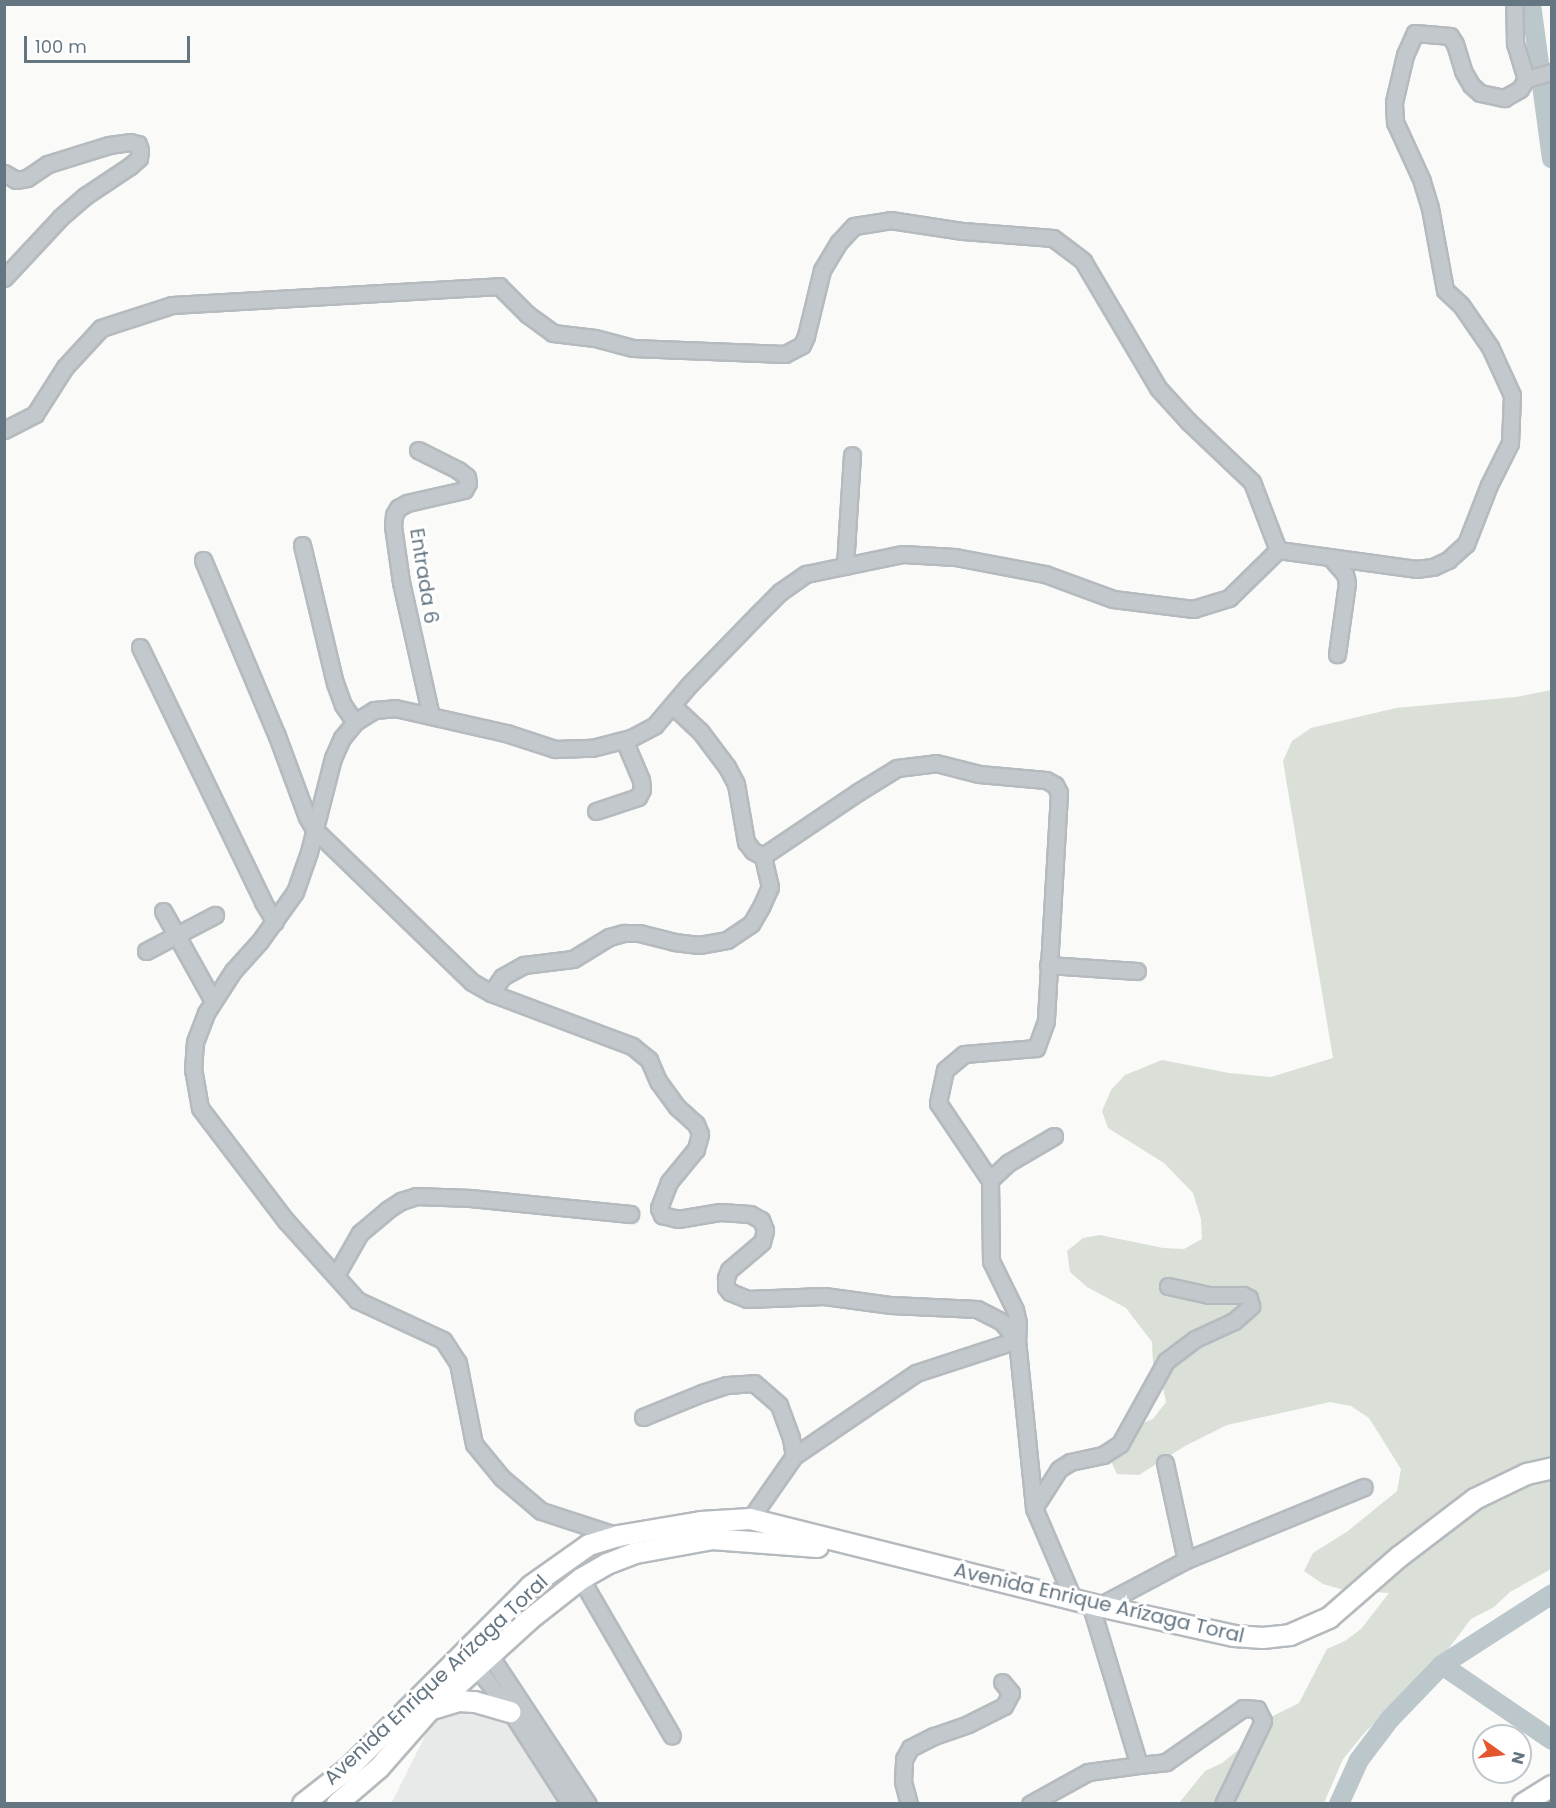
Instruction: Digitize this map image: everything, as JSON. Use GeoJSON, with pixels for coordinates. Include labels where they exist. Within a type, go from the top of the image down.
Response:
{"type":"FeatureCollection","features":[{"type":"Feature","properties":{"kind":"main road","name":"Avenida Enrique Arízaga Toral"},"geometry":{"type":"LineString","coordinates":[[337,1803],[379,1768],[478,1654],[531,1586],[590,1545],[618,1536],[700,1522],[750,1519],[884,1554],[1087,1602],[1234,1636],[1263,1638],[1290,1635],[1329,1618],[1399,1557],[1475,1499],[1527,1474],[1551,1468]]}},
{"type":"Feature","properties":{"kind":"main road","name":"Avenida Enrique Arízaga Toral"},"geometry":{"type":"LineString","coordinates":[[303,1803],[349,1768],[478,1654],[581,1579],[607,1564],[636,1553],[712,1539],[753,1540],[884,1554]]}},
{"type":"Feature","properties":{"kind":"main road"},"geometry":{"type":"LineString","coordinates":[[428,1712],[459,1701],[474,1702],[511,1712]]}},
{"type":"Feature","properties":{"kind":"main road"},"geometry":{"type":"LineString","coordinates":[[1523,1803],[1551,1786]]}},
{"type":"Feature","properties":{"kind":"street"},"geometry":{"type":"LineString","coordinates":[[1514,4],[1515,43],[1526,79]]}},
{"type":"Feature","properties":{"kind":"street"},"geometry":{"type":"LineString","coordinates":[[1278,550],[1416,569],[1433,567],[1448,560],[1466,544],[1489,485],[1510,443],[1512,395],[1490,347],[1461,305],[1445,290],[1422,181],[1395,122],[1394,102],[1405,55],[1415,33],[1450,36],[1470,85],[1480,93],[1504,98],[1520,89],[1526,79],[1551,72]]}},
{"type":"Feature","properties":{"kind":"street"},"geometry":{"type":"LineString","coordinates":[[4,173],[16,180],[27,178],[48,164],[78,153],[120,144],[138,144],[140,150],[139,158],[130,166],[85,196],[60,218],[4,278]]}},
{"type":"Feature","properties":{"kind":"street"},"geometry":{"type":"LineString","coordinates":[[4,430],[35,414],[65,367],[101,328],[172,305],[499,286],[527,314],[552,333],[595,338],[633,348],[785,354],[802,345],[822,270],[839,242],[854,226],[890,220],[963,231],[1053,238],[1083,261],[1158,388],[1188,421],[1252,482],[1278,550]]}},
{"type":"Feature","properties":{"kind":"street","name":"Entrada 6"},"geometry":{"type":"LineString","coordinates":[[418,450],[458,470],[467,477],[468,483],[464,490],[407,503],[398,508],[394,515],[393,526],[401,582],[431,716]]}},
{"type":"Feature","properties":{"kind":"street"},"geometry":{"type":"LineString","coordinates":[[845,566],[852,454]]}},
{"type":"Feature","properties":{"kind":"street"},"geometry":{"type":"LineString","coordinates":[[302,545],[335,683],[343,705],[355,722]]}},
{"type":"Feature","properties":{"kind":"street"},"geometry":{"type":"LineString","coordinates":[[636,1553],[618,1536],[542,1511],[502,1479],[474,1444],[458,1363],[443,1340],[357,1300],[286,1221],[201,1108],[193,1070],[195,1042],[212,999],[275,922],[295,892],[309,852],[333,758],[342,738],[355,722],[374,710],[395,708],[506,733],[555,749],[592,748],[624,740],[655,725],[674,706],[689,685],[780,592],[806,574],[903,554],[955,557],[1045,574],[1113,598],[1193,609],[1229,598],[1278,550]]}},
{"type":"Feature","properties":{"kind":"street"},"geometry":{"type":"LineString","coordinates":[[1331,558],[1345,574],[1347,583],[1337,654]]}},
{"type":"Feature","properties":{"kind":"street"},"geometry":{"type":"LineString","coordinates":[[203,560],[277,736],[307,817],[314,829],[472,982],[491,993],[622,1041],[649,1060],[658,1080],[677,1107],[696,1124],[700,1134],[696,1149],[665,1190],[659,1208],[662,1215],[678,1219],[720,1212],[750,1214],[761,1220],[765,1230],[762,1242],[729,1270],[726,1287],[730,1292],[747,1299],[824,1296],[891,1305],[977,1309],[1001,1321],[1017,1340]]}},
{"type":"Feature","properties":{"kind":"street"},"geometry":{"type":"LineString","coordinates":[[140,647],[263,902],[275,922]]}},
{"type":"Feature","properties":{"kind":"street"},"geometry":{"type":"LineString","coordinates":[[674,706],[700,731],[727,767],[736,784],[746,842],[753,851],[764,856]]}},
{"type":"Feature","properties":{"kind":"street"},"geometry":{"type":"LineString","coordinates":[[596,812],[638,797],[642,789],[641,780],[624,740]]}},
{"type":"Feature","properties":{"kind":"street"},"geometry":{"type":"LineString","coordinates":[[764,856],[897,768],[936,763],[979,774],[1046,780],[1055,785],[1059,793],[1046,1021],[1036,1048],[964,1054],[945,1070],[938,1103],[990,1180],[991,1261],[1015,1310],[1034,1508],[1087,1602],[1139,1765]]}},
{"type":"Feature","properties":{"kind":"street"},"geometry":{"type":"LineString","coordinates":[[491,993],[502,977],[524,965],[573,959],[609,937],[639,933],[674,942],[699,945],[727,940],[751,924],[770,887],[764,856]]}},
{"type":"Feature","properties":{"kind":"street"},"geometry":{"type":"LineString","coordinates":[[163,911],[212,999]]}},
{"type":"Feature","properties":{"kind":"street"},"geometry":{"type":"LineString","coordinates":[[146,951],[177,937],[215,915]]}},
{"type":"Feature","properties":{"kind":"street"},"geometry":{"type":"LineString","coordinates":[[1048,965],[1137,971]]}},
{"type":"Feature","properties":{"kind":"street"},"geometry":{"type":"LineString","coordinates":[[990,1180],[1008,1163],[1054,1136]]}},
{"type":"Feature","properties":{"kind":"street"},"geometry":{"type":"LineString","coordinates":[[336,1275],[360,1233],[387,1210],[401,1201],[416,1196],[470,1198],[630,1214]]}},
{"type":"Feature","properties":{"kind":"street"},"geometry":{"type":"LineString","coordinates":[[1034,1508],[1059,1469],[1070,1462],[1103,1455],[1120,1444],[1166,1361],[1195,1339],[1234,1321],[1251,1306],[1249,1298],[1243,1295],[1209,1295],[1168,1286]]}},
{"type":"Feature","properties":{"kind":"street"},"geometry":{"type":"LineString","coordinates":[[750,1519],[794,1456],[916,1373],[1017,1340]]}},
{"type":"Feature","properties":{"kind":"street"},"geometry":{"type":"LineString","coordinates":[[643,1417],[719,1388],[754,1383],[778,1405],[791,1438],[794,1456]]}},
{"type":"Feature","properties":{"kind":"street"},"geometry":{"type":"LineString","coordinates":[[1165,1463],[1186,1560]]}},
{"type":"Feature","properties":{"kind":"street"},"geometry":{"type":"LineString","coordinates":[[1087,1602],[1364,1487]]}},
{"type":"Feature","properties":{"kind":"street"},"geometry":{"type":"LineString","coordinates":[[581,1579],[672,1736]]}},
{"type":"Feature","properties":{"kind":"street"},"geometry":{"type":"LineString","coordinates":[[478,1654],[511,1712],[570,1803]]}},
{"type":"Feature","properties":{"kind":"street"},"geometry":{"type":"LineString","coordinates":[[478,1654],[588,1803]]}},
{"type":"Feature","properties":{"kind":"street"},"geometry":{"type":"LineString","coordinates":[[909,1803],[903,1781],[904,1759],[910,1748],[934,1736],[968,1725],[1004,1706],[1011,1693],[1002,1683]]}},
{"type":"Feature","properties":{"kind":"street"},"geometry":{"type":"LineString","coordinates":[[1030,1803],[1088,1772],[1166,1762],[1243,1708],[1257,1709],[1263,1720],[1223,1803]]}},
{"type":"Feature","properties":{"kind":"shaded area"},"geometry":{"type":"Polygon","coordinates":[[[1551,690],[1551,1569],[1510,1592],[1494,1607],[1471,1619],[1427,1677],[1366,1731],[1343,1759],[1324,1803],[1179,1803],[1205,1771],[1222,1763],[1258,1734],[1263,1721],[1299,1703],[1327,1649],[1345,1641],[1361,1629],[1389,1593],[1344,1590],[1323,1584],[1304,1571],[1313,1553],[1348,1531],[1397,1491],[1401,1469],[1369,1418],[1351,1406],[1330,1402],[1227,1425],[1185,1446],[1139,1475],[1117,1474],[1108,1455],[1115,1434],[1153,1419],[1166,1402],[1162,1383],[1153,1364],[1152,1342],[1126,1308],[1087,1287],[1070,1272],[1067,1251],[1083,1238],[1100,1235],[1163,1248],[1184,1249],[1202,1239],[1201,1219],[1193,1193],[1164,1163],[1108,1128],[1102,1111],[1111,1090],[1125,1075],[1162,1060],[1229,1073],[1271,1077],[1333,1058],[1283,761],[1292,741],[1311,728],[1396,708],[1516,697],[1551,690]]]}},
{"type":"Feature","properties":{"kind":"shaded area"},"geometry":{"type":"Polygon","coordinates":[[[457,1712],[494,1718],[515,1727],[569,1804],[391,1804],[432,1722],[457,1712]]]}},
{"type":"Feature","properties":{"kind":"waterway"},"geometry":{"type":"LineString","coordinates":[[1531,4],[1552,159]]}},
{"type":"Feature","properties":{"kind":"waterway"},"geometry":{"type":"LineString","coordinates":[[1339,1804],[1359,1760],[1390,1719],[1442,1665],[1552,1594]]}},
{"type":"Feature","properties":{"kind":"waterway"},"geometry":{"type":"LineString","coordinates":[[1442,1665],[1552,1740]]}}]}
